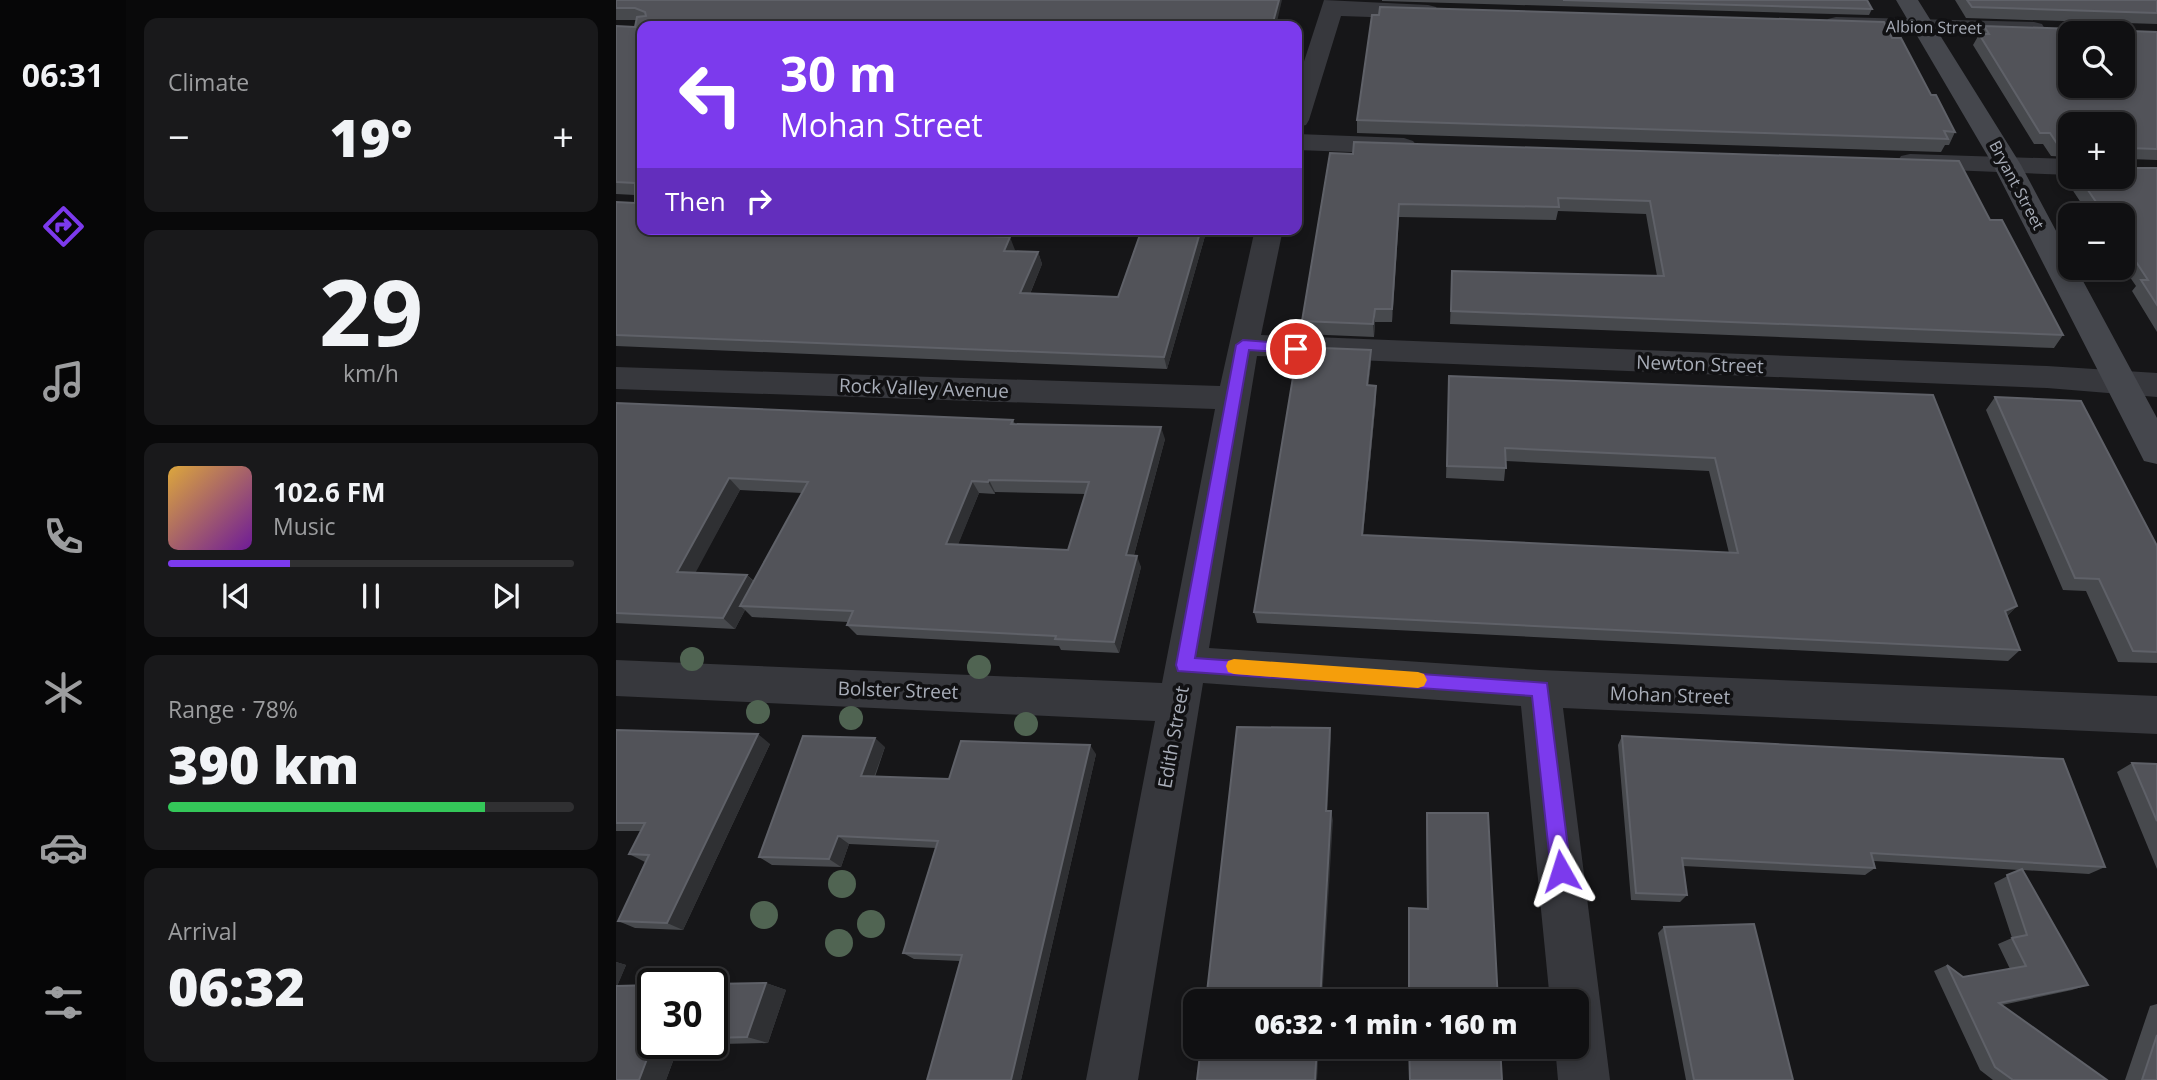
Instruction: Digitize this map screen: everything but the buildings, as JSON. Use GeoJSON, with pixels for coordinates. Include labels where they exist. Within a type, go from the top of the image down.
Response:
{"type":"FeatureCollection","features":[{"type":"Feature","properties":{"kind":"main road","name":"Bryant Street"},"geometry":{"type":"LineString","coordinates":[[1906,0],[1967,95],[2007,165],[2157,451]]}},
{"type":"Feature","properties":{"kind":"street"},"geometry":{"type":"LineString","coordinates":[[1302,105],[1334,4],[1447,12]]}},
{"type":"Feature","properties":{"kind":"street","name":"Albion Street"},"geometry":{"type":"LineString","coordinates":[[1817,24],[2049,30]]}},
{"type":"Feature","properties":{"kind":"street"},"geometry":{"type":"LineString","coordinates":[[1302,48],[1321,49]]}},
{"type":"Feature","properties":{"kind":"street"},"geometry":{"type":"LineString","coordinates":[[1302,142],[1429,147]]}},
{"type":"Feature","properties":{"kind":"street"},"geometry":{"type":"LineString","coordinates":[[1885,161],[2058,167]]}},
{"type":"Feature","properties":{"kind":"street","name":"Edith Street"},"geometry":{"type":"LineString","coordinates":[[1111,1080],[1233,398],[1268,235]]}},
{"type":"Feature","properties":{"kind":"street","name":"Newton Street"},"geometry":{"type":"LineString","coordinates":[[1243,345],[2120,381],[2157,385]]}},
{"type":"Feature","properties":{"kind":"street","name":"Rock Valley Avenue"},"geometry":{"type":"LineString","coordinates":[[616,378],[1233,398]]}},
{"type":"Feature","properties":{"kind":"street","name":"Mohan Street"},"geometry":{"type":"LineString","coordinates":[[1182,684],[1233,666],[1540,689],[2157,715]]}},
{"type":"Feature","properties":{"kind":"street","name":"Bolster Street"},"geometry":{"type":"LineString","coordinates":[[616,678],[1182,684]]}},
{"type":"Feature","properties":{"kind":"street"},"geometry":{"type":"LineString","coordinates":[[1540,689],[1574,989]]}},
{"type":"Feature","properties":{"kind":"street"},"geometry":{"type":"LineString","coordinates":[[1582,1059],[1584,1080]]}},
{"type":"Feature","properties":{"kind":"slow traffic"},"geometry":{"type":"LineString","coordinates":[[1234,666],[1418,680]]}},
{"type":"Feature","properties":{"kind":"route"},"geometry":{"type":"LineString","coordinates":[[1296,349],[1243,345],[1185,665],[1233,666],[1540,689],[1561,871]]}}]}
